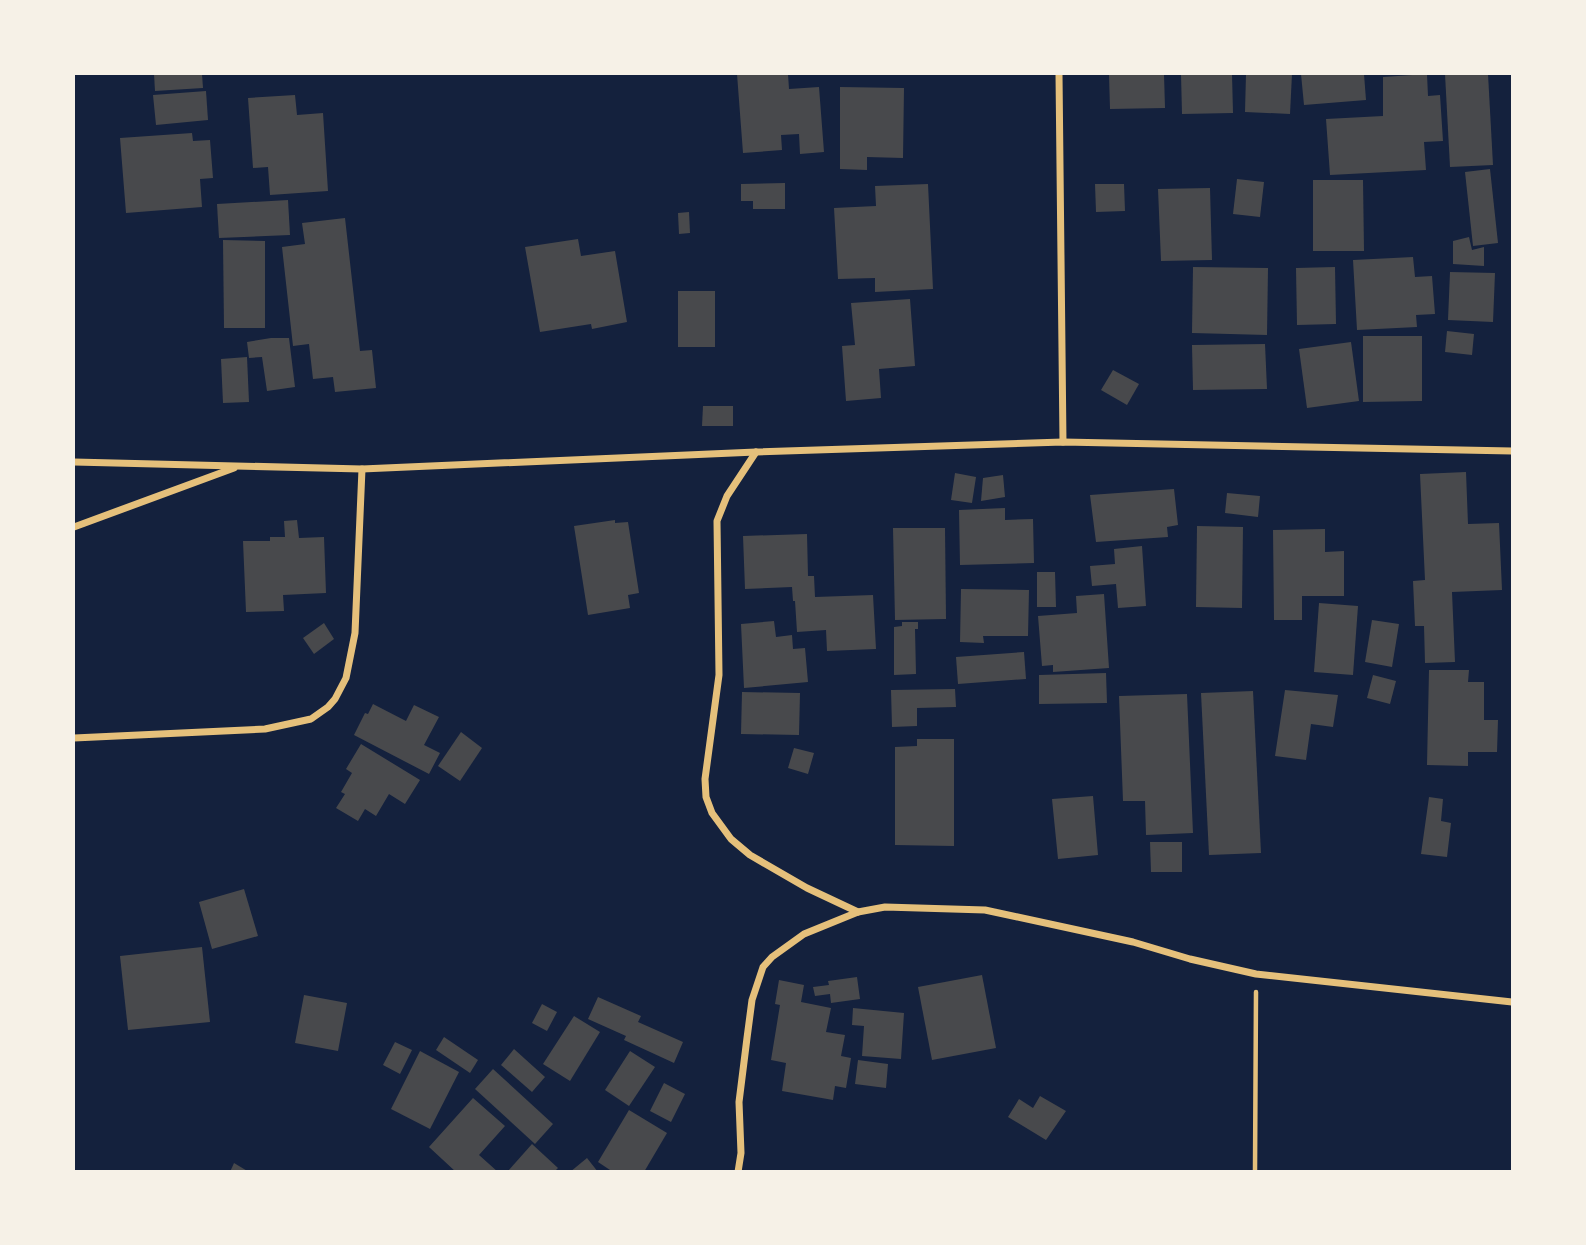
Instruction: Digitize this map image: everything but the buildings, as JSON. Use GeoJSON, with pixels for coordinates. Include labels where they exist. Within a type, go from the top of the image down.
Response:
{"type":"FeatureCollection","features":[{"type":"Feature","properties":{"kind":"street"},"geometry":{"type":"LineString","coordinates":[[1059,74],[1063,442]]}},
{"type":"Feature","properties":{"kind":"street"},"geometry":{"type":"LineString","coordinates":[[74,462],[362,469],[1063,442],[1513,451]]}},
{"type":"Feature","properties":{"kind":"street"},"geometry":{"type":"LineString","coordinates":[[756,452],[727,496],[718,521],[719,675],[705,779],[706,797],[712,813],[732,839],[750,855],[807,888],[858,912]]}},
{"type":"Feature","properties":{"kind":"street"},"geometry":{"type":"LineString","coordinates":[[74,527],[240,466]]}},
{"type":"Feature","properties":{"kind":"street"},"geometry":{"type":"LineString","coordinates":[[74,738],[265,729],[311,719],[328,707],[346,678],[355,634],[362,469]]}},
{"type":"Feature","properties":{"kind":"street"},"geometry":{"type":"LineString","coordinates":[[738,1171],[741,1153],[739,1101],[752,1000],[763,967],[772,957],[804,934],[858,912],[885,907],[985,910],[1133,942],[1190,959],[1256,974],[1513,1002]]}},
{"type":"Feature","properties":{"kind":"path"},"geometry":{"type":"LineString","coordinates":[[1255,1171],[1256,974]]}}]}
